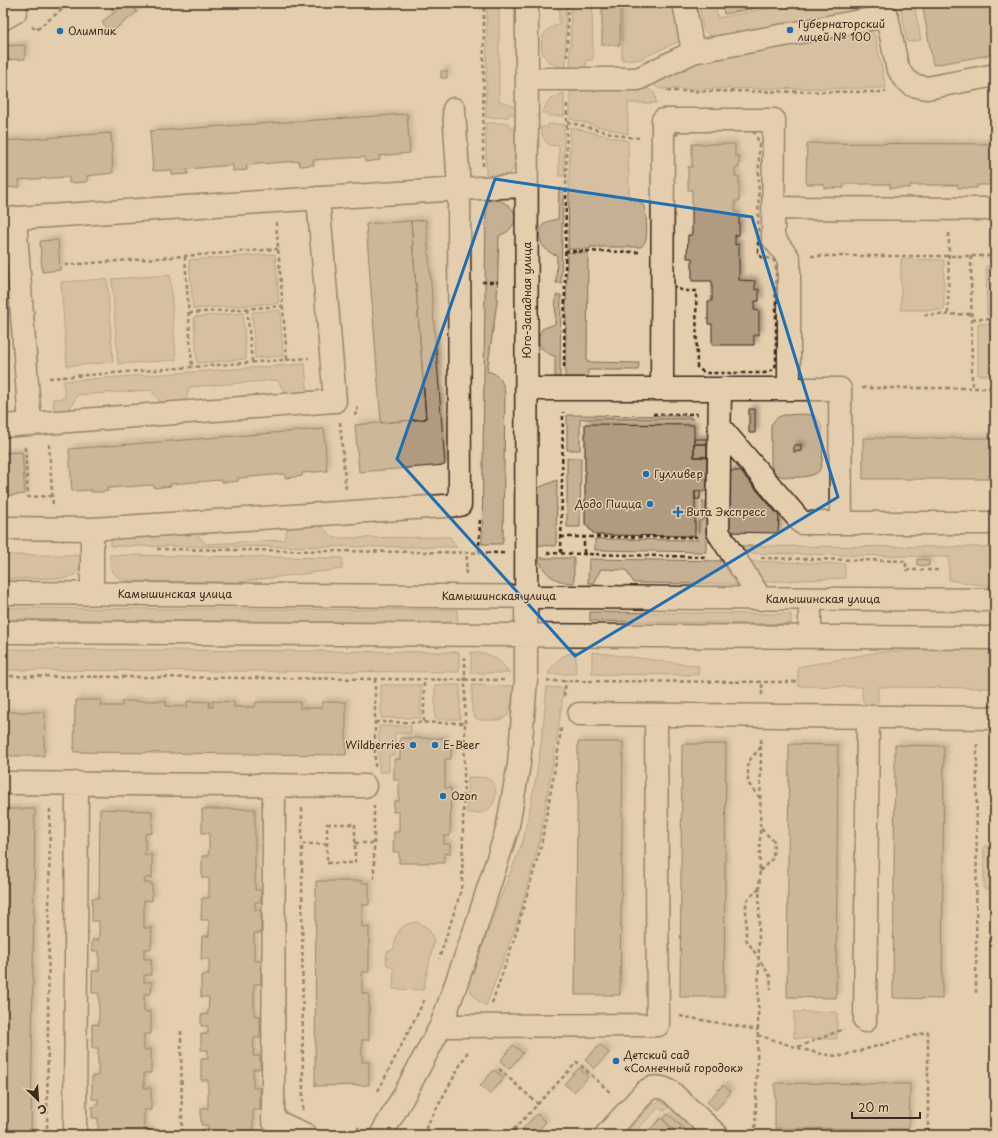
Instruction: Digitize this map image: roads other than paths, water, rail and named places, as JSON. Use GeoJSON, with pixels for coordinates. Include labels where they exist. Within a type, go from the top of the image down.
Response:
{"type":"FeatureCollection","features":[{"type":"Feature","properties":{"kind":"street","name":"Юго-Западная улица"},"geometry":{"type":"LineString","coordinates":[[381,1135],[441,1026],[474,933],[507,830],[519,764],[526,680],[527,3]]}},
{"type":"Feature","properties":{"kind":"street"},"geometry":{"type":"LineString","coordinates":[[684,3],[693,52]]}},
{"type":"Feature","properties":{"kind":"street"},"geometry":{"type":"LineString","coordinates":[[527,79],[638,78],[693,52],[887,16],[897,66],[903,77],[912,85],[927,88],[995,75]]}},
{"type":"Feature","properties":{"kind":"street"},"geometry":{"type":"LineString","coordinates":[[3,528],[92,529],[460,505],[459,189],[454,110]]}},
{"type":"Feature","properties":{"kind":"street"},"geometry":{"type":"LineString","coordinates":[[662,389],[667,252],[663,120],[774,120],[773,238],[789,259],[789,389]]}},
{"type":"Feature","properties":{"kind":"street"},"geometry":{"type":"LineString","coordinates":[[30,424],[27,380],[9,219],[459,189],[527,186]]}},
{"type":"Feature","properties":{"kind":"street"},"geometry":{"type":"LineString","coordinates":[[3,426],[335,401],[318,198]]}},
{"type":"Feature","properties":{"kind":"street"},"geometry":{"type":"LineString","coordinates":[[774,208],[995,208]]}},
{"type":"Feature","properties":{"kind":"street"},"geometry":{"type":"LineString","coordinates":[[527,390],[840,388],[841,524]]}},
{"type":"Feature","properties":{"kind":"street"},"geometry":{"type":"LineString","coordinates":[[720,389],[718,532],[762,599]]}},
{"type":"Feature","properties":{"kind":"street"},"geometry":{"type":"LineString","coordinates":[[719,426],[802,523],[995,523]]}},
{"type":"Feature","properties":{"kind":"street"},"geometry":{"type":"LineString","coordinates":[[92,529],[92,593]]}},
{"type":"Feature","properties":{"kind":"street","name":"Камышинская улица"},"geometry":{"type":"LineString","coordinates":[[3,593],[995,600]]}},
{"type":"Feature","properties":{"kind":"street"},"geometry":{"type":"LineString","coordinates":[[810,599],[810,637]]}},
{"type":"Feature","properties":{"kind":"street"},"geometry":{"type":"LineString","coordinates":[[3,632],[995,638]]}},
{"type":"Feature","properties":{"kind":"street"},"geometry":{"type":"LineString","coordinates":[[568,713],[995,718]]}},
{"type":"Feature","properties":{"kind":"street"},"geometry":{"type":"LineString","coordinates":[[441,1026],[658,1025],[656,715]]}},
{"type":"Feature","properties":{"kind":"street"},"geometry":{"type":"LineString","coordinates":[[865,1021],[868,717]]}},
{"type":"Feature","properties":{"kind":"street"},"geometry":{"type":"LineString","coordinates":[[3,783],[365,786]]}},
{"type":"Feature","properties":{"kind":"street"},"geometry":{"type":"LineString","coordinates":[[75,1135],[77,783]]}},
{"type":"Feature","properties":{"kind":"street"},"geometry":{"type":"LineString","coordinates":[[274,785],[273,1120],[304,1134]]}},
{"type":"Feature","properties":{"kind":"street"},"geometry":{"type":"LineString","coordinates":[[606,1135],[649,1088],[656,1086],[664,1087],[671,1092],[717,1135]]}},
{"type":"Feature","properties":{"kind":"place","name":"Губернаторский лицей № 100"},"geometry":{"type":"Point","coordinates":[790,30]}},
{"type":"Feature","properties":{"kind":"place","name":"Олимпик"},"geometry":{"type":"Point","coordinates":[60,31]}},
{"type":"Feature","properties":{"kind":"place","name":"Гулливер"},"geometry":{"type":"Point","coordinates":[646,474]}},
{"type":"Feature","properties":{"kind":"place","name":"Додо Пицца"},"geometry":{"type":"Point","coordinates":[650,504]}},
{"type":"Feature","properties":{"kind":"place","name":"Вита Экспресс"},"geometry":{"type":"Point","coordinates":[678,512]}},
{"type":"Feature","properties":{"kind":"place","name":"Wildberries"},"geometry":{"type":"Point","coordinates":[413,745]}},
{"type":"Feature","properties":{"kind":"place","name":"E-Beer"},"geometry":{"type":"Point","coordinates":[435,745]}},
{"type":"Feature","properties":{"kind":"place","name":"Ozon"},"geometry":{"type":"Point","coordinates":[443,796]}},
{"type":"Feature","properties":{"kind":"place","name":"Детский сад «Солнечный городок»"},"geometry":{"type":"Point","coordinates":[616,1061]}}]}
